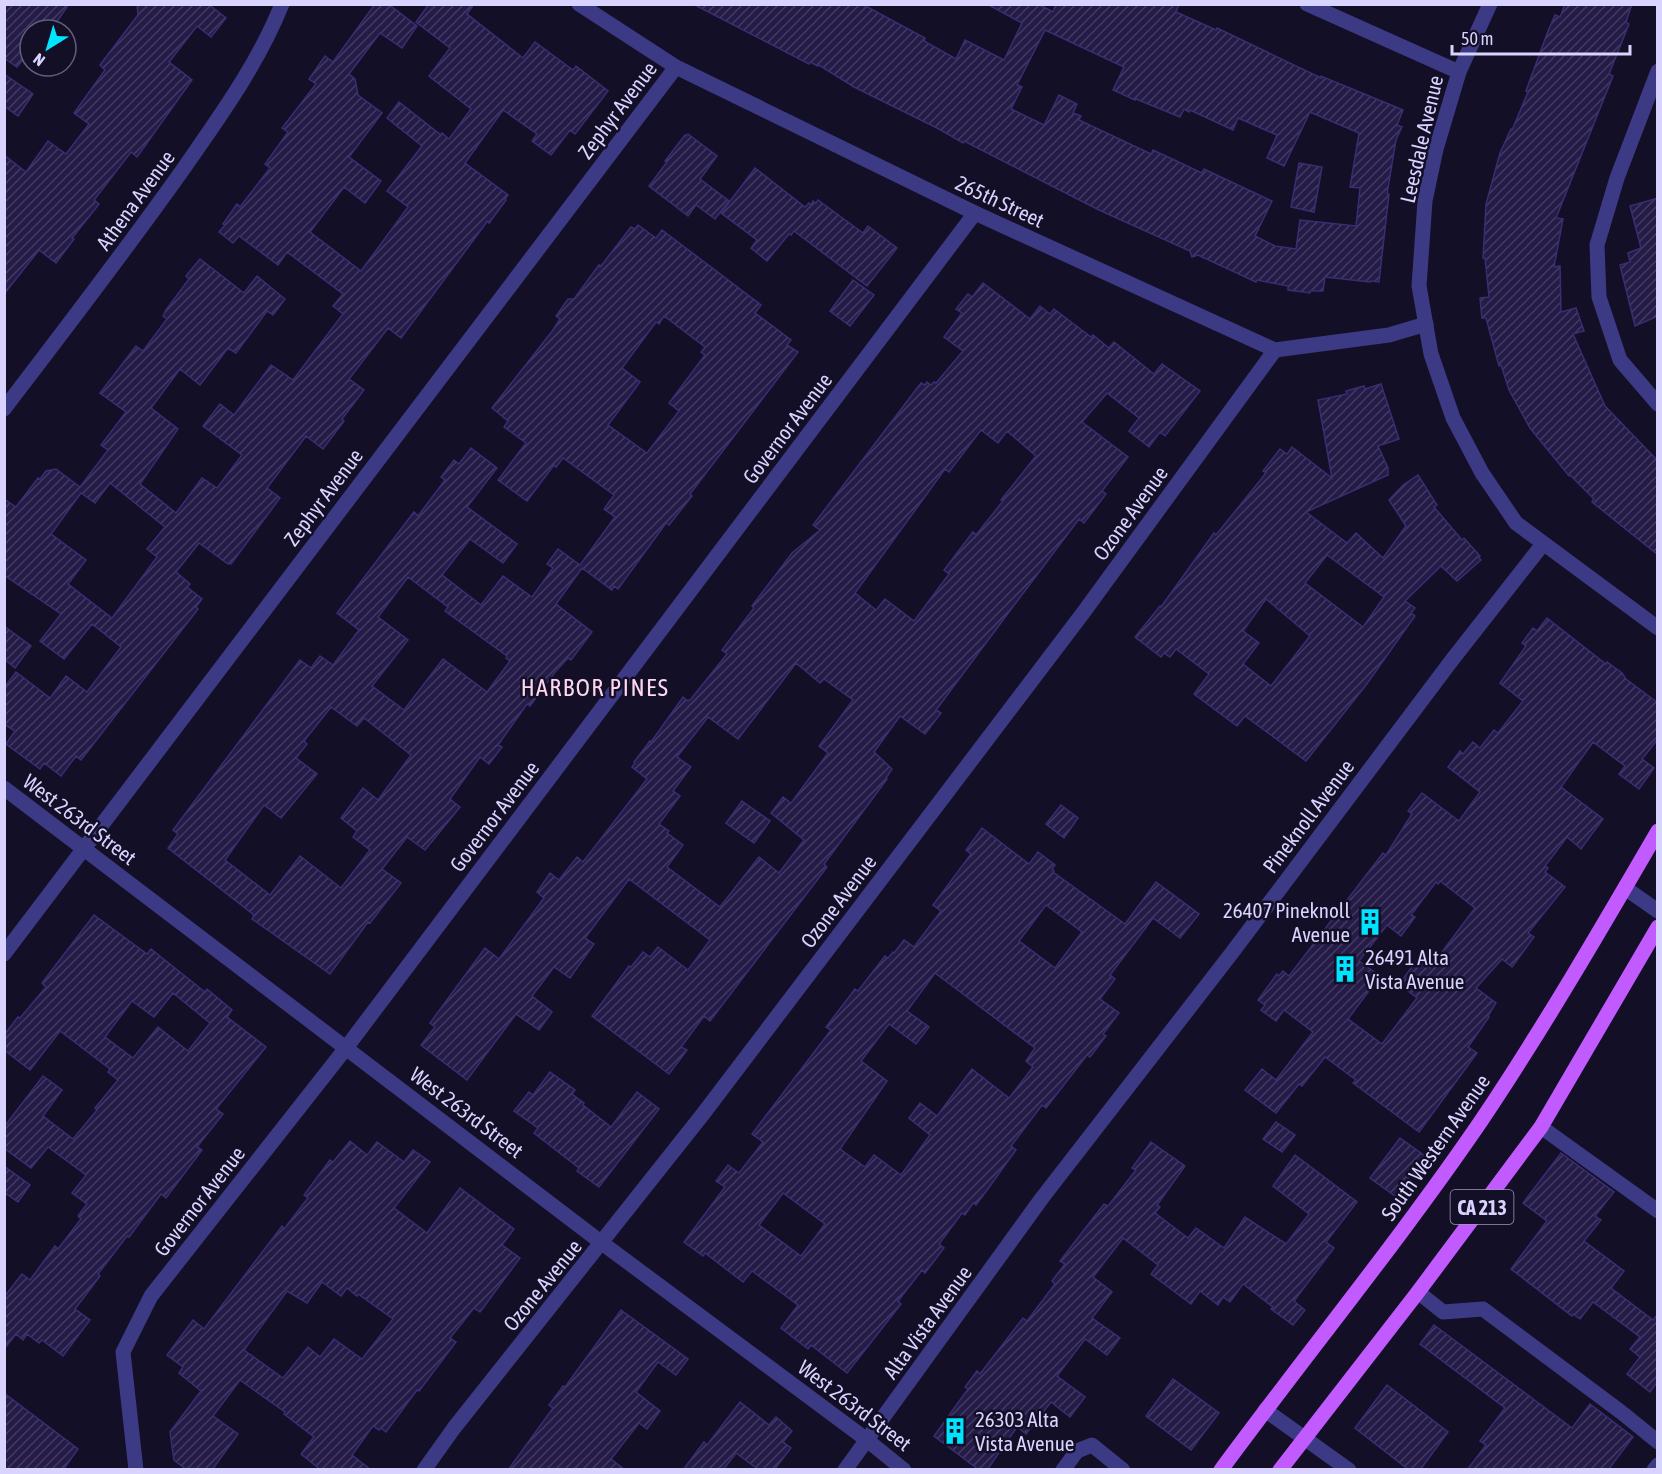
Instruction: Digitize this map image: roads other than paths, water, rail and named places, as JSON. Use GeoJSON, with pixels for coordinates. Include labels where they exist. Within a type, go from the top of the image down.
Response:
{"type":"FeatureCollection","features":[{"type":"Feature","properties":{"kind":"main road","name":"South Western Avenue"},"geometry":{"type":"LineString","coordinates":[[1221,1470],[1410,1220],[1480,1121],[1527,1050],[1658,831]]}},
{"type":"Feature","properties":{"kind":"main road","name":"CA 213"},"geometry":{"type":"LineString","coordinates":[[1280,1470],[1418,1292],[1541,1127],[1658,927]]}},
{"type":"Feature","properties":{"kind":"street","name":"Athena Avenue"},"geometry":{"type":"LineString","coordinates":[[4,409],[142,227],[234,96],[273,27],[282,4]]}},
{"type":"Feature","properties":{"kind":"street","name":"265th Street"},"geometry":{"type":"LineString","coordinates":[[579,4],[676,67],[975,213],[1275,350]]}},
{"type":"Feature","properties":{"kind":"street"},"geometry":{"type":"LineString","coordinates":[[1307,4],[1458,72]]}},
{"type":"Feature","properties":{"kind":"street","name":"Leesdale Avenue"},"geometry":{"type":"LineString","coordinates":[[1490,4],[1458,72],[1436,148],[1425,201],[1419,286],[1431,354],[1452,418],[1482,473],[1516,523],[1658,628]]}},
{"type":"Feature","properties":{"kind":"street","name":"Zephyr Avenue"},"geometry":{"type":"LineString","coordinates":[[4,954],[676,67]]}},
{"type":"Feature","properties":{"kind":"street"},"geometry":{"type":"LineString","coordinates":[[1658,71],[1617,178],[1597,245],[1599,297],[1620,360],[1658,404]]}},
{"type":"Feature","properties":{"kind":"street","name":"Governor Avenue"},"geometry":{"type":"LineString","coordinates":[[136,1470],[123,1352],[151,1296],[346,1048],[975,213]]}},
{"type":"Feature","properties":{"kind":"street"},"geometry":{"type":"LineString","coordinates":[[1275,350],[1389,335],[1426,324]]}},
{"type":"Feature","properties":{"kind":"street","name":"Ozone Avenue"},"geometry":{"type":"LineString","coordinates":[[424,1470],[454,1428],[724,1086],[1083,614],[1275,350]]}},
{"type":"Feature","properties":{"kind":"street","name":"Pineknoll Avenue"},"geometry":{"type":"LineString","coordinates":[[1042,1198],[1543,544]]}},
{"type":"Feature","properties":{"kind":"street","name":"West 263rd Street"},"geometry":{"type":"LineString","coordinates":[[4,788],[904,1470]]}},
{"type":"Feature","properties":{"kind":"street"},"geometry":{"type":"LineString","coordinates":[[1625,888],[1658,911]]}},
{"type":"Feature","properties":{"kind":"street"},"geometry":{"type":"LineString","coordinates":[[1541,1127],[1658,1211]]}},
{"type":"Feature","properties":{"kind":"street","name":"Alta Vista Avenue"},"geometry":{"type":"LineString","coordinates":[[845,1470],[1042,1198]]}},
{"type":"Feature","properties":{"kind":"street"},"geometry":{"type":"LineString","coordinates":[[1418,1292],[1443,1312],[1483,1309],[1658,1442]]}},
{"type":"Feature","properties":{"kind":"street"},"geometry":{"type":"LineString","coordinates":[[1265,1410],[1349,1470]]}},
{"type":"Feature","properties":{"kind":"street"},"geometry":{"type":"LineString","coordinates":[[1063,1470],[1077,1451],[1092,1445],[1123,1470]]}},
{"type":"Feature","properties":{"kind":"street"},"geometry":{"type":"LineString","coordinates":[[1654,1470],[1658,1465]]}},
{"type":"Feature","properties":{"kind":"place","name":"26407 Pineknoll Avenue"},"geometry":{"type":"Point","coordinates":[1370,922]}},
{"type":"Feature","properties":{"kind":"place","name":"26491 Alta Vista Avenue"},"geometry":{"type":"Point","coordinates":[1345,969]}},
{"type":"Feature","properties":{"kind":"place","name":"26303 Alta Vista Avenue"},"geometry":{"type":"Point","coordinates":[955,1431]}},
{"type":"Feature","properties":{"kind":"district","name":"HARBOR PINES"},"geometry":{"type":"Point","coordinates":[595,687]}}]}
